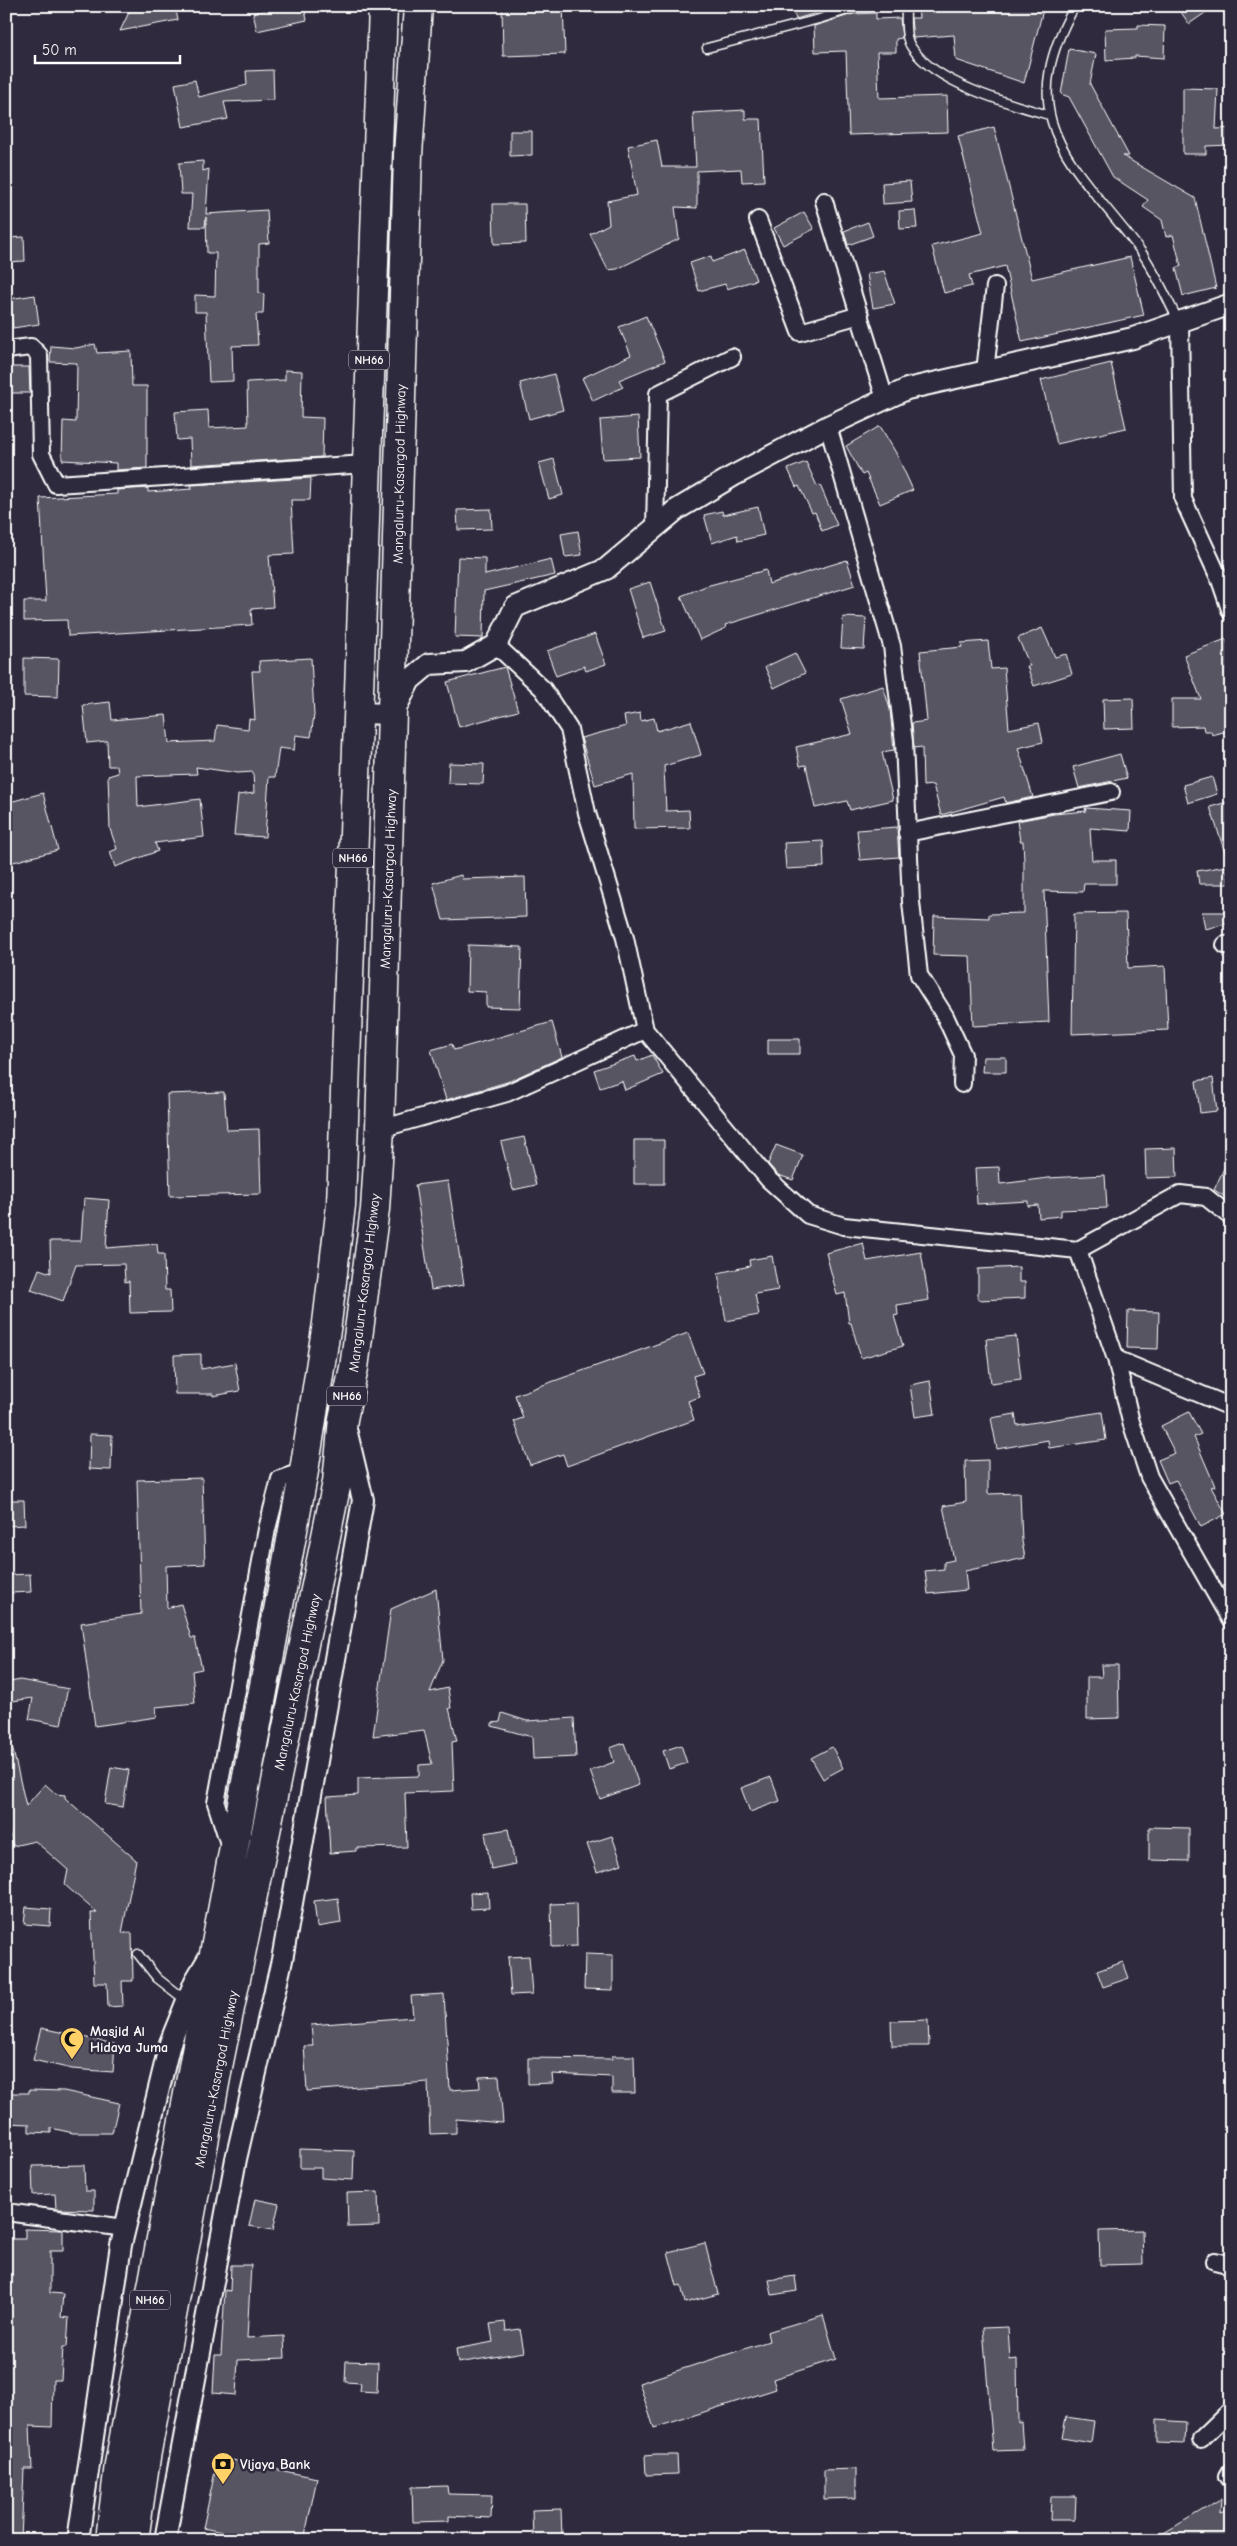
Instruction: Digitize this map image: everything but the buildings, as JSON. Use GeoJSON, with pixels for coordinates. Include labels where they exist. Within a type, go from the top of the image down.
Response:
{"type":"FeatureCollection","features":[{"type":"Feature","properties":{"kind":"highway","name":"Mangaluru-Kasargod Highway"},"geometry":{"type":"LineString","coordinates":[[134,2540],[206,2063],[215,1948],[304,1471],[326,1324],[341,1205],[383,6]]}},
{"type":"Feature","properties":{"kind":"highway","name":"Mangaluru-Kasargod Highway"},"geometry":{"type":"LineString","coordinates":[[110,2540],[119,2464],[206,2063],[337,1482],[343,1419],[354,1368],[374,1209],[380,1129],[408,165],[418,6]]}},
{"type":"Feature","properties":{"kind":"street"},"geometry":{"type":"LineString","coordinates":[[824,201],[885,399]]}},
{"type":"Feature","properties":{"kind":"street"},"geometry":{"type":"LineString","coordinates":[[758,220],[800,332],[860,315]]}},
{"type":"Feature","properties":{"kind":"street"},"geometry":{"type":"LineString","coordinates":[[985,371],[995,286]]}},
{"type":"Feature","properties":{"kind":"street"},"geometry":{"type":"LineString","coordinates":[[357,714],[393,714],[410,680],[429,664],[466,662],[496,645],[515,607],[606,569],[676,510],[733,476],[828,426],[907,388],[1133,338],[1231,304]]}},
{"type":"Feature","properties":{"kind":"street"},"geometry":{"type":"LineString","coordinates":[[1180,323],[1183,499],[1220,580],[1231,612]]}},
{"type":"Feature","properties":{"kind":"street"},"geometry":{"type":"LineString","coordinates":[[6,350],[31,347],[39,355],[41,454],[56,484],[366,464]]}},
{"type":"Feature","properties":{"kind":"street"},"geometry":{"type":"LineString","coordinates":[[655,528],[658,394],[732,357]]}},
{"type":"Feature","properties":{"kind":"street"},"geometry":{"type":"LineString","coordinates":[[828,426],[892,646],[904,742],[911,902],[919,975],[945,1016],[963,1055],[962,1084]]}},
{"type":"Feature","properties":{"kind":"street"},"geometry":{"type":"LineString","coordinates":[[496,645],[543,689],[569,730],[587,813],[625,938],[645,1030],[768,1179],[808,1216],[844,1226],[1078,1250],[1180,1194],[1206,1197],[1231,1217]]}},
{"type":"Feature","properties":{"kind":"street"},"geometry":{"type":"LineString","coordinates":[[907,833],[1111,792]]}},
{"type":"Feature","properties":{"kind":"street"},"geometry":{"type":"LineString","coordinates":[[380,1129],[508,1093],[645,1030]]}},
{"type":"Feature","properties":{"kind":"street"},"geometry":{"type":"LineString","coordinates":[[1078,1250],[1116,1359],[1131,1422],[1149,1477],[1231,1621]]}},
{"type":"Feature","properties":{"kind":"street"},"geometry":{"type":"LineString","coordinates":[[1116,1359],[1231,1406]]}},
{"type":"Feature","properties":{"kind":"street"},"geometry":{"type":"LineString","coordinates":[[165,2540],[236,2159],[282,1960],[363,1500],[343,1419]]}},
{"type":"Feature","properties":{"kind":"street"},"geometry":{"type":"LineString","coordinates":[[78,2540],[125,2228],[170,2043],[195,1981],[215,1948]]}},
{"type":"Feature","properties":{"kind":"street"},"geometry":{"type":"LineString","coordinates":[[6,2212],[125,2228]]}},
{"type":"Feature","properties":{"kind":"street"},"geometry":{"type":"LineString","coordinates":[[1214,2261],[1231,2265]]}},
{"type":"Feature","properties":{"kind":"street"},"geometry":{"type":"LineString","coordinates":[[1201,2439],[1231,2410]]}},
{"type":"Feature","properties":{"kind":"street"},"geometry":{"type":"LineString","coordinates":[[1231,2471],[1228,2476],[1231,2480]]}},
{"type":"Feature","properties":{"kind":"lane"},"geometry":{"type":"LineString","coordinates":[[707,48],[820,20],[860,6]]}},
{"type":"Feature","properties":{"kind":"lane"},"geometry":{"type":"LineString","coordinates":[[906,6],[907,34],[911,47],[942,74],[998,101],[1049,115]]}},
{"type":"Feature","properties":{"kind":"lane"},"geometry":{"type":"LineString","coordinates":[[1074,6],[1060,34],[1052,64],[1048,93],[1049,115],[1053,130],[1068,161],[1141,252],[1180,323]]}},
{"type":"Feature","properties":{"kind":"lane"},"geometry":{"type":"LineString","coordinates":[[138,1954],[157,1978],[187,2001]]}},
{"type":"Feature","properties":{"kind":"place","name":"Masjid Al Hidaya Juma"},"geometry":{"type":"Point","coordinates":[72,2060]}},
{"type":"Feature","properties":{"kind":"place","name":"Vijaya Bank"},"geometry":{"type":"Point","coordinates":[223,2485]}}]}
